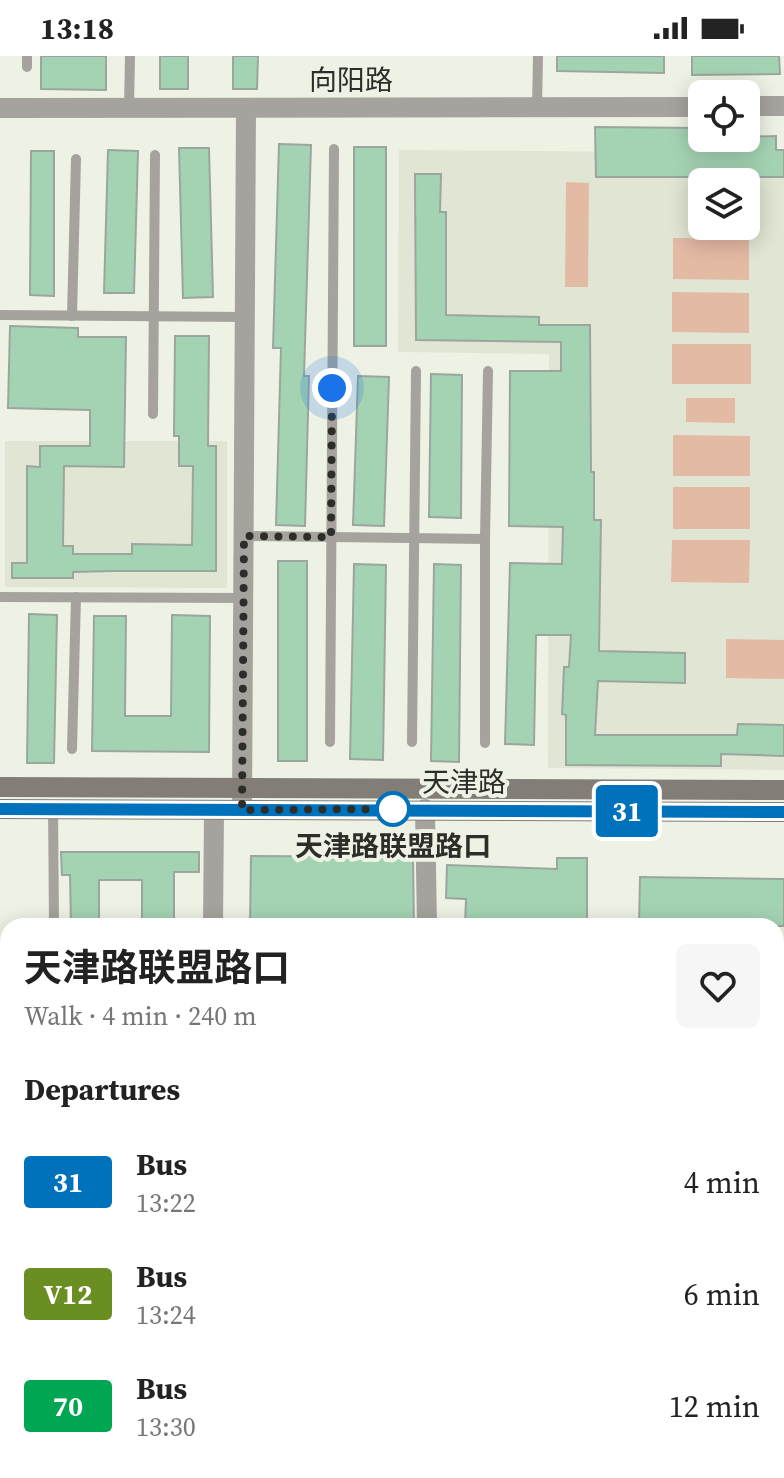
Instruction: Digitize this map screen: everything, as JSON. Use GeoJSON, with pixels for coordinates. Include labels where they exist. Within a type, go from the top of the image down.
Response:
{"type":"FeatureCollection","features":[{"type":"Feature","properties":{"kind":"main road","name":"天津路"},"geometry":{"type":"LineString","coordinates":[[0,787],[784,790]]}},
{"type":"Feature","properties":{"kind":"main road","name":"天津路"},"geometry":{"type":"LineString","coordinates":[[0,809],[784,812]]}},
{"type":"Feature","properties":{"kind":"street"},"geometry":{"type":"LineString","coordinates":[[760,106],[784,106]]}},
{"type":"Feature","properties":{"kind":"street","name":"向阳路"},"geometry":{"type":"LineString","coordinates":[[0,108],[688,107]]}},
{"type":"Feature","properties":{"kind":"street"},"geometry":{"type":"LineString","coordinates":[[242,810],[246,108]]}},
{"type":"Feature","properties":{"kind":"street"},"geometry":{"type":"LineString","coordinates":[[425,809],[427,918]]}},
{"type":"Feature","properties":{"kind":"street"},"geometry":{"type":"LineString","coordinates":[[213,918],[214,810]]}},
{"type":"Feature","properties":{"kind":"lane"},"geometry":{"type":"LineString","coordinates":[[129,108],[130,56]]}},
{"type":"Feature","properties":{"kind":"lane"},"geometry":{"type":"LineString","coordinates":[[537,108],[538,56]]}},
{"type":"Feature","properties":{"kind":"lane"},"geometry":{"type":"LineString","coordinates":[[330,742],[334,149]]}},
{"type":"Feature","properties":{"kind":"lane"},"geometry":{"type":"LineString","coordinates":[[153,414],[155,155]]}},
{"type":"Feature","properties":{"kind":"lane"},"geometry":{"type":"LineString","coordinates":[[72,316],[76,159]]}},
{"type":"Feature","properties":{"kind":"lane"},"geometry":{"type":"LineString","coordinates":[[0,315],[245,317]]}},
{"type":"Feature","properties":{"kind":"lane"},"geometry":{"type":"LineString","coordinates":[[412,742],[416,371]]}},
{"type":"Feature","properties":{"kind":"lane"},"geometry":{"type":"LineString","coordinates":[[485,743],[488,371]]}},
{"type":"Feature","properties":{"kind":"lane"},"geometry":{"type":"LineString","coordinates":[[244,536],[485,539]]}},
{"type":"Feature","properties":{"kind":"lane"},"geometry":{"type":"LineString","coordinates":[[0,597],[243,598]]}},
{"type":"Feature","properties":{"kind":"lane"},"geometry":{"type":"LineString","coordinates":[[72,749],[76,597]]}},
{"type":"Feature","properties":{"kind":"lane"},"geometry":{"type":"LineString","coordinates":[[53,787],[54,918]]}},
{"type":"Feature","properties":{"kind":"shaded area"},"geometry":{"type":"Polygon","coordinates":[[[399,150],[784,153],[784,770],[548,768],[549,354],[398,352],[399,150]]]}},
{"type":"Feature","properties":{"kind":"shaded area"},"geometry":{"type":"Polygon","coordinates":[[[566,182],[589,183],[588,287],[565,287],[566,182]]]}},
{"type":"Feature","properties":{"kind":"shaded area"},"geometry":{"type":"Polygon","coordinates":[[[673,238],[749,240],[749,280],[673,279],[673,238]]]}},
{"type":"Feature","properties":{"kind":"shaded area"},"geometry":{"type":"Polygon","coordinates":[[[672,292],[749,293],[749,333],[672,332],[672,292]]]}},
{"type":"Feature","properties":{"kind":"shaded area"},"geometry":{"type":"Polygon","coordinates":[[[672,344],[751,344],[751,384],[672,384],[672,344]]]}},
{"type":"Feature","properties":{"kind":"shaded area"},"geometry":{"type":"Polygon","coordinates":[[[686,398],[735,398],[735,423],[686,422],[686,398]]]}},
{"type":"Feature","properties":{"kind":"shaded area"},"geometry":{"type":"Polygon","coordinates":[[[673,435],[750,436],[750,476],[673,476],[673,435]]]}},
{"type":"Feature","properties":{"kind":"shaded area"},"geometry":{"type":"Polygon","coordinates":[[[5,441],[227,441],[227,588],[5,587],[5,441]]]}},
{"type":"Feature","properties":{"kind":"shaded area"},"geometry":{"type":"Polygon","coordinates":[[[673,487],[750,487],[750,529],[673,529],[673,487]]]}},
{"type":"Feature","properties":{"kind":"shaded area"},"geometry":{"type":"Polygon","coordinates":[[[672,540],[750,540],[749,583],[671,582],[672,540]]]}},
{"type":"Feature","properties":{"kind":"shaded area"},"geometry":{"type":"Polygon","coordinates":[[[726,639],[784,640],[784,679],[726,678],[726,639]]]}},
{"type":"Feature","properties":{"kind":"building"},"geometry":{"type":"Polygon","coordinates":[[[41,56],[106,56],[106,90],[41,89],[41,56]]]}},
{"type":"Feature","properties":{"kind":"building"},"geometry":{"type":"Polygon","coordinates":[[[160,56],[188,56],[188,89],[160,89],[160,56]]]}},
{"type":"Feature","properties":{"kind":"building"},"geometry":{"type":"Polygon","coordinates":[[[233,56],[258,56],[257,89],[233,89],[233,56]]]}},
{"type":"Feature","properties":{"kind":"building"},"geometry":{"type":"Polygon","coordinates":[[[557,56],[664,56],[664,73],[557,71],[557,56]]]}},
{"type":"Feature","properties":{"kind":"building"},"geometry":{"type":"Polygon","coordinates":[[[692,56],[779,56],[780,74],[692,75],[692,56]]]}},
{"type":"Feature","properties":{"kind":"building"},"geometry":{"type":"Polygon","coordinates":[[[595,127],[688,128],[688,152],[760,152],[760,136],[776,136],[776,150],[784,150],[784,177],[760,177],[760,168],[688,168],[688,177],[596,177],[595,127]]]}},
{"type":"Feature","properties":{"kind":"building"},"geometry":{"type":"Polygon","coordinates":[[[279,144],[311,145],[304,376],[309,376],[305,526],[276,525],[281,348],[273,348],[279,144]]]}},
{"type":"Feature","properties":{"kind":"building"},"geometry":{"type":"Polygon","coordinates":[[[354,147],[386,147],[386,346],[354,346],[354,147]]]}},
{"type":"Feature","properties":{"kind":"building"},"geometry":{"type":"Polygon","coordinates":[[[179,148],[209,148],[213,297],[183,298],[179,148]]]}},
{"type":"Feature","properties":{"kind":"building"},"geometry":{"type":"Polygon","coordinates":[[[108,150],[138,151],[134,293],[104,293],[108,150]]]}},
{"type":"Feature","properties":{"kind":"building"},"geometry":{"type":"Polygon","coordinates":[[[31,151],[54,151],[54,296],[30,295],[31,151]]]}},
{"type":"Feature","properties":{"kind":"building"},"geometry":{"type":"Polygon","coordinates":[[[415,174],[441,174],[440,212],[446,212],[446,315],[539,317],[539,325],[590,325],[591,472],[594,472],[594,520],[601,520],[599,651],[685,653],[685,683],[598,681],[595,735],[737,735],[738,724],[784,725],[784,756],[721,754],[721,766],[566,765],[566,715],[562,714],[564,667],[569,667],[571,635],[536,635],[534,745],[505,744],[510,563],[562,564],[563,527],[509,526],[510,371],[561,371],[561,342],[416,340],[415,174]]]}},
{"type":"Feature","properties":{"kind":"building"},"geometry":{"type":"Polygon","coordinates":[[[10,326],[78,328],[78,337],[126,337],[124,467],[64,466],[63,546],[73,546],[73,554],[132,554],[132,544],[192,545],[193,466],[179,466],[179,436],[174,436],[175,336],[209,336],[208,446],[216,446],[216,571],[73,572],[73,578],[12,578],[12,563],[27,563],[27,466],[40,467],[40,446],[90,446],[90,410],[8,408],[10,326]]]}},
{"type":"Feature","properties":{"kind":"building"},"geometry":{"type":"Polygon","coordinates":[[[431,374],[462,375],[461,518],[429,517],[431,374]]]}},
{"type":"Feature","properties":{"kind":"building"},"geometry":{"type":"Polygon","coordinates":[[[358,376],[389,377],[384,526],[353,525],[358,376]]]}},
{"type":"Feature","properties":{"kind":"building"},"geometry":{"type":"Polygon","coordinates":[[[278,561],[307,561],[307,761],[278,761],[278,561]]]}},
{"type":"Feature","properties":{"kind":"building"},"geometry":{"type":"Polygon","coordinates":[[[354,564],[386,565],[383,760],[350,759],[354,564]]]}},
{"type":"Feature","properties":{"kind":"building"},"geometry":{"type":"Polygon","coordinates":[[[434,564],[461,565],[459,762],[431,761],[434,564]]]}},
{"type":"Feature","properties":{"kind":"building"},"geometry":{"type":"Polygon","coordinates":[[[29,614],[57,615],[54,763],[27,763],[29,614]]]}},
{"type":"Feature","properties":{"kind":"building"},"geometry":{"type":"Polygon","coordinates":[[[172,615],[210,616],[209,752],[92,751],[94,616],[126,616],[125,716],[171,716],[172,615]]]}},
{"type":"Feature","properties":{"kind":"building"},"geometry":{"type":"Polygon","coordinates":[[[61,852],[199,852],[199,872],[174,872],[174,918],[142,918],[142,880],[99,880],[99,918],[71,918],[70,875],[62,875],[61,852]]]}},
{"type":"Feature","properties":{"kind":"building"},"geometry":{"type":"Polygon","coordinates":[[[251,856],[413,857],[414,918],[250,918],[251,856]]]}},
{"type":"Feature","properties":{"kind":"building"},"geometry":{"type":"Polygon","coordinates":[[[557,858],[587,858],[587,918],[465,918],[466,899],[446,898],[447,865],[557,869],[557,858]]]}},
{"type":"Feature","properties":{"kind":"building"},"geometry":{"type":"Polygon","coordinates":[[[640,877],[784,879],[784,918],[639,918],[640,877]]]}},
{"type":"Feature","properties":{"kind":"bus line","name":"31"},"geometry":{"type":"LineString","coordinates":[[0,809],[784,812]]}},
{"type":"Feature","properties":{"kind":"place","name":"天津路联盟路口"},"geometry":{"type":"Point","coordinates":[393,809]}},
{"type":"Feature","properties":{"kind":"route"},"geometry":{"type":"LineString","coordinates":[[332,388],[331,537],[244,536],[242,810],[393,809]]}}]}
